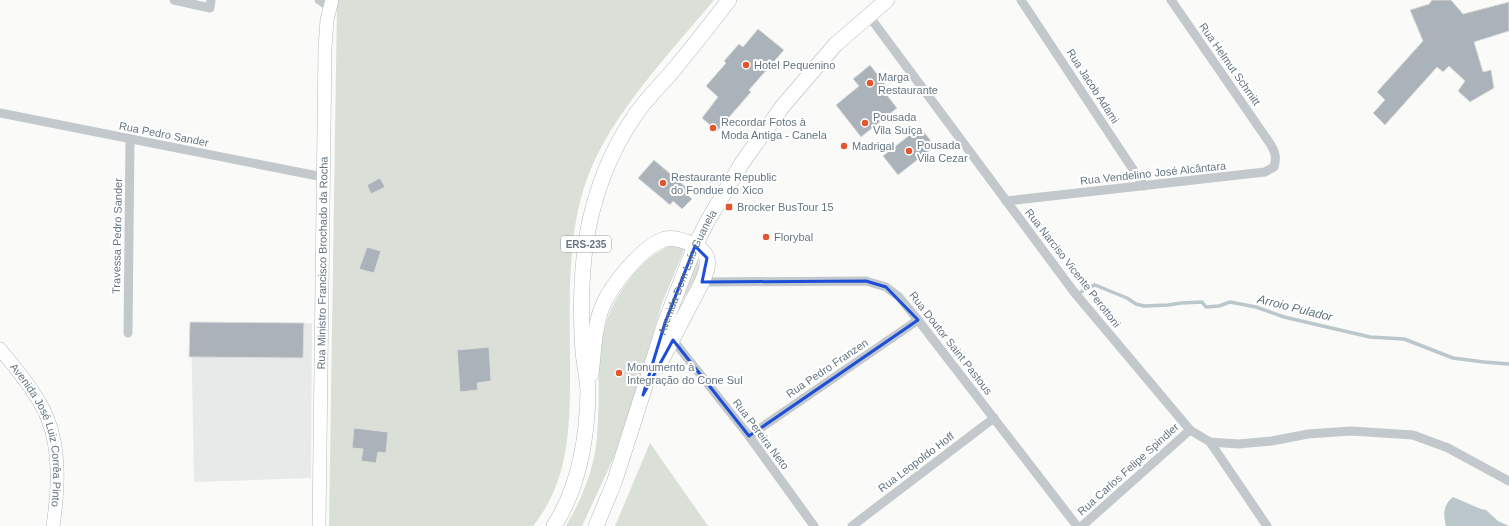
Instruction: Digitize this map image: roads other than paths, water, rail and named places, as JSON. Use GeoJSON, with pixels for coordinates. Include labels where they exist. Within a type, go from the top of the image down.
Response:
{"type":"FeatureCollection","features":[{"type":"Feature","properties":{"kind":"main road","name":"ERS-235"},"geometry":{"type":"LineString","coordinates":[[554,526],[576,479],[582,456],[588,392],[583,351],[583,269],[589,225],[599,190],[613,153],[634,116],[699,40],[729,0]]}},
{"type":"Feature","properties":{"kind":"main road","name":"Avenida Dom Luís Guanela"},"geometry":{"type":"LineString","coordinates":[[596,526],[614,483],[665,323],[695,246],[708,220],[742,163],[782,107],[836,45],[887,0]]}},
{"type":"Feature","properties":{"kind":"main road"},"geometry":{"type":"LineString","coordinates":[[588,392],[598,321],[603,304],[617,282],[643,254],[663,240],[674,238],[695,246],[703,251],[707,258],[707,268],[702,282],[673,340],[643,395]]}},
{"type":"Feature","properties":{"kind":"street"},"geometry":{"type":"LineString","coordinates":[[174,0],[210,8],[211,0]]}},
{"type":"Feature","properties":{"kind":"street","name":"Rua Jacob Adami"},"geometry":{"type":"LineString","coordinates":[[1021,0],[1144,186]]}},
{"type":"Feature","properties":{"kind":"street","name":"Rua Helmut Schmitt"},"geometry":{"type":"LineString","coordinates":[[1171,0],[1269,142]]}},
{"type":"Feature","properties":{"kind":"street","name":"Rua Ministro Francisco Brochado da Rocha"},"geometry":{"type":"LineString","coordinates":[[319,526],[323,177],[327,2]]}},
{"type":"Feature","properties":{"kind":"street","name":"Rua Narciso Vicente Perottoni"},"geometry":{"type":"LineString","coordinates":[[869,16],[1074,292],[1190,430],[1210,442],[1267,526]]}},
{"type":"Feature","properties":{"kind":"street","name":"Rua Pedro Sander"},"geometry":{"type":"LineString","coordinates":[[0,112],[323,177]]}},
{"type":"Feature","properties":{"kind":"street","name":"Travessa Pedro Sander"},"geometry":{"type":"LineString","coordinates":[[128,333],[130,139]]}},
{"type":"Feature","properties":{"kind":"street","name":"Rua Vendelino José Alcântara"},"geometry":{"type":"LineString","coordinates":[[1006,201],[1265,172],[1274,167],[1276,159],[1275,151],[1269,142]]}},
{"type":"Feature","properties":{"kind":"street","name":"Rua Doutor Saint Pastous"},"geometry":{"type":"LineString","coordinates":[[702,282],[866,281],[886,287],[899,297],[918,320],[1077,526]]}},
{"type":"Feature","properties":{"kind":"street","name":"Rua Pedro Franzen"},"geometry":{"type":"LineString","coordinates":[[749,436],[918,320]]}},
{"type":"Feature","properties":{"kind":"street","name":"Rua Pereira Neto"},"geometry":{"type":"LineString","coordinates":[[673,340],[749,436],[814,526]]}},
{"type":"Feature","properties":{"kind":"street","name":"Avenida José Luiz Corrêa Pinto"},"geometry":{"type":"LineString","coordinates":[[0,349],[39,401],[47,417],[52,435],[57,474],[53,526]]}},
{"type":"Feature","properties":{"kind":"street","name":"Rua Leopoldo Hoff"},"geometry":{"type":"LineString","coordinates":[[852,526],[994,418]]}},
{"type":"Feature","properties":{"kind":"street","name":"Rua Carlos Felipe Spindler"},"geometry":{"type":"LineString","coordinates":[[1082,526],[1190,430]]}},
{"type":"Feature","properties":{"kind":"street"},"geometry":{"type":"LineString","coordinates":[[1210,442],[1238,444],[1308,434],[1351,431],[1412,435],[1448,448],[1509,481]]}},
{"type":"Feature","properties":{"kind":"waterway","name":"Arroio Pulador"},"geometry":{"type":"LineString","coordinates":[[1080,293],[1086,288],[1095,285],[1127,298],[1136,304],[1144,306],[1202,302],[1206,307],[1219,306],[1230,302],[1256,307],[1284,317],[1370,337],[1404,339],[1453,358],[1509,364]]}},
{"type":"Feature","properties":{"kind":"place","name":"Hotel Pequenino"},"geometry":{"type":"Point","coordinates":[746,65]}},
{"type":"Feature","properties":{"kind":"place","name":"Marga Restaurante"},"geometry":{"type":"Point","coordinates":[870,83]}},
{"type":"Feature","properties":{"kind":"place","name":"Pousada Vila Suíça"},"geometry":{"type":"Point","coordinates":[865,123]}},
{"type":"Feature","properties":{"kind":"place","name":"Recordar Fotos à Moda Antiga - Canela"},"geometry":{"type":"Point","coordinates":[713,128]}},
{"type":"Feature","properties":{"kind":"place","name":"Madrigal"},"geometry":{"type":"Point","coordinates":[844,146]}},
{"type":"Feature","properties":{"kind":"place","name":"Pousada Vila Cezar"},"geometry":{"type":"Point","coordinates":[909,151]}},
{"type":"Feature","properties":{"kind":"place","name":"Restaurante Republic do Fondue do Xico"},"geometry":{"type":"Point","coordinates":[663,183]}},
{"type":"Feature","properties":{"kind":"place","name":"Brocker BusTour 15"},"geometry":{"type":"Point","coordinates":[729,207]}},
{"type":"Feature","properties":{"kind":"place","name":"Florybal"},"geometry":{"type":"Point","coordinates":[766,237]}},
{"type":"Feature","properties":{"kind":"place","name":"Monumento à Integração do Cone Sul"},"geometry":{"type":"Point","coordinates":[619,373]}}]}
